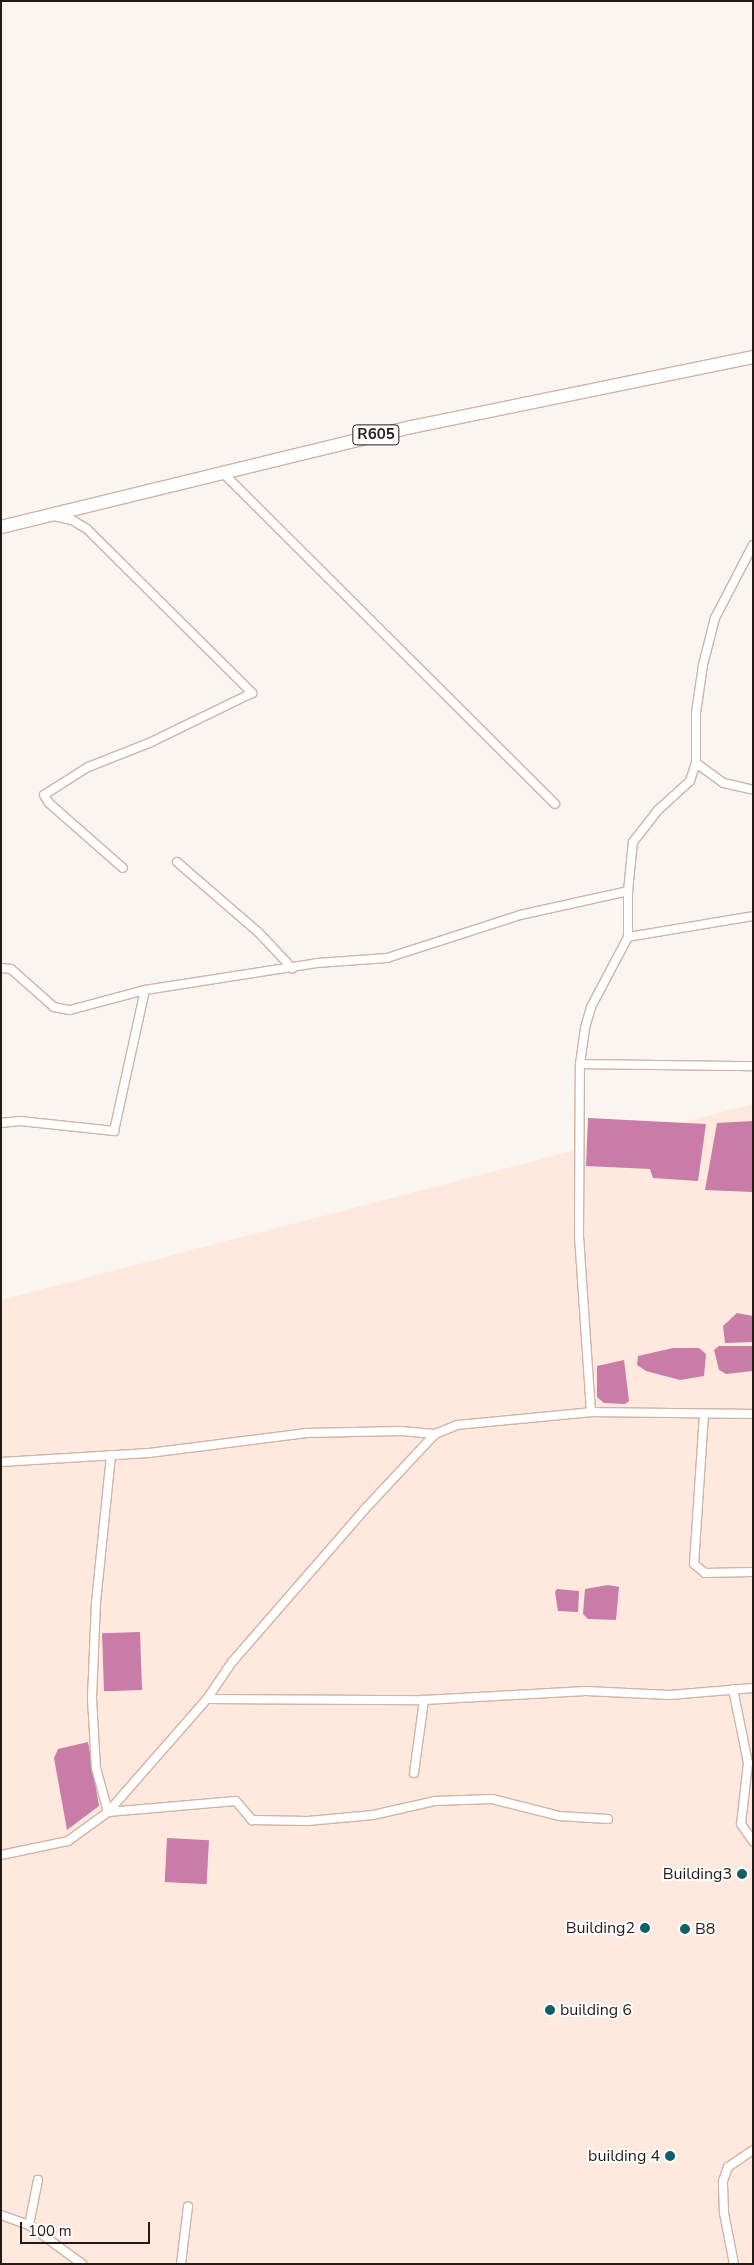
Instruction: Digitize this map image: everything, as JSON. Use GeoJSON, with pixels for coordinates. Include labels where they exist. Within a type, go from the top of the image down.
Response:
{"type":"FeatureCollection","features":[{"type":"Feature","properties":{"kind":"main road","name":"R605"},"geometry":{"type":"LineString","coordinates":[[1,527],[412,427],[753,357]]}},
{"type":"Feature","properties":{"kind":"street"},"geometry":{"type":"LineString","coordinates":[[222,472],[555,804]]}},
{"type":"Feature","properties":{"kind":"street"},"geometry":{"type":"LineString","coordinates":[[48,515],[72,520],[87,529],[252,693],[149,743],[88,767],[44,795],[49,803],[123,868]]}},
{"type":"Feature","properties":{"kind":"street"},"geometry":{"type":"LineString","coordinates":[[591,1412],[579,1235],[580,1064],[591,1007],[628,937],[628,890],[633,842],[658,810],[690,781],[696,763],[696,713],[703,665],[715,618],[753,545]]}},
{"type":"Feature","properties":{"kind":"street"},"geometry":{"type":"LineString","coordinates":[[696,763],[724,783],[750,789]]}},
{"type":"Feature","properties":{"kind":"street"},"geometry":{"type":"LineString","coordinates":[[178,862],[258,932],[292,968]]}},
{"type":"Feature","properties":{"kind":"street"},"geometry":{"type":"LineString","coordinates":[[1,968],[12,969],[61,1011],[145,990],[292,968],[387,958],[520,914],[628,890]]}},
{"type":"Feature","properties":{"kind":"street"},"geometry":{"type":"LineString","coordinates":[[628,937],[753,916]]}},
{"type":"Feature","properties":{"kind":"street"},"geometry":{"type":"LineString","coordinates":[[1,1123],[28,1122],[114,1131],[145,990]]}},
{"type":"Feature","properties":{"kind":"street"},"geometry":{"type":"LineString","coordinates":[[580,1064],[753,1066]]}},
{"type":"Feature","properties":{"kind":"street"},"geometry":{"type":"LineString","coordinates":[[1,1855],[68,1841],[108,1812],[207,1699],[232,1662],[345,1531],[435,1434],[457,1425],[591,1412],[753,1414]]}},
{"type":"Feature","properties":{"kind":"street"},"geometry":{"type":"LineString","coordinates":[[704,1414],[701,1486],[692,1556],[694,1564],[705,1573],[753,1572]]}},
{"type":"Feature","properties":{"kind":"street"},"geometry":{"type":"LineString","coordinates":[[1,1462],[111,1455],[307,1433],[401,1431],[435,1434]]}},
{"type":"Feature","properties":{"kind":"street"},"geometry":{"type":"LineString","coordinates":[[108,1812],[96,1768],[92,1698],[96,1602],[111,1455]]}},
{"type":"Feature","properties":{"kind":"street"},"geometry":{"type":"LineString","coordinates":[[207,1699],[424,1700],[586,1691],[670,1694],[753,1688]]}},
{"type":"Feature","properties":{"kind":"street"},"geometry":{"type":"LineString","coordinates":[[733,1689],[748,1763],[741,1824],[753,1841]]}},
{"type":"Feature","properties":{"kind":"street"},"geometry":{"type":"LineString","coordinates":[[414,1772],[424,1700]]}},
{"type":"Feature","properties":{"kind":"street"},"geometry":{"type":"LineString","coordinates":[[108,1812],[236,1801],[252,1820],[308,1821],[373,1815],[435,1801],[492,1799],[530,1806],[560,1816],[608,1818]]}},
{"type":"Feature","properties":{"kind":"street"},"geometry":{"type":"LineString","coordinates":[[734,2264],[724,2213],[723,2181],[728,2168],[753,2150]]}},
{"type":"Feature","properties":{"kind":"street"},"geometry":{"type":"LineString","coordinates":[[30,2225],[38,2180]]}},
{"type":"Feature","properties":{"kind":"street"},"geometry":{"type":"LineString","coordinates":[[181,2264],[188,2206]]}},
{"type":"Feature","properties":{"kind":"street"},"geometry":{"type":"LineString","coordinates":[[1,2215],[30,2225],[82,2264]]}},
{"type":"Feature","properties":{"kind":"shaded area"},"geometry":{"type":"Polygon","coordinates":[[[753,1104],[753,2264],[1,2264],[1,1300],[753,1104]]]}},
{"type":"Feature","properties":{"kind":"shaded area"},"geometry":{"type":"Polygon","coordinates":[[[588,1118],[706,1124],[698,1181],[653,1178],[650,1169],[586,1166],[588,1118]]]}},
{"type":"Feature","properties":{"kind":"shaded area"},"geometry":{"type":"Polygon","coordinates":[[[753,1121],[753,1195],[752,1192],[705,1190],[717,1123],[753,1121]]]}},
{"type":"Feature","properties":{"kind":"shaded area"},"geometry":{"type":"Polygon","coordinates":[[[737,1313],[753,1316],[753,1342],[725,1343],[723,1326],[737,1313]]]}},
{"type":"Feature","properties":{"kind":"shaded area"},"geometry":{"type":"Polygon","coordinates":[[[719,1346],[753,1346],[753,1371],[726,1374],[719,1370],[714,1350],[719,1346]]]}},
{"type":"Feature","properties":{"kind":"shaded area"},"geometry":{"type":"Polygon","coordinates":[[[673,1348],[699,1348],[706,1354],[704,1376],[680,1380],[646,1371],[637,1365],[638,1356],[673,1348]]]}},
{"type":"Feature","properties":{"kind":"shaded area"},"geometry":{"type":"Polygon","coordinates":[[[624,1360],[629,1401],[625,1404],[604,1403],[597,1397],[597,1366],[624,1360]]]}},
{"type":"Feature","properties":{"kind":"shaded area"},"geometry":{"type":"Polygon","coordinates":[[[608,1585],[619,1587],[616,1620],[588,1619],[583,1614],[585,1589],[608,1585]]]}},
{"type":"Feature","properties":{"kind":"shaded area"},"geometry":{"type":"Polygon","coordinates":[[[557,1589],[579,1591],[578,1612],[558,1611],[555,1592],[557,1589]]]}},
{"type":"Feature","properties":{"kind":"shaded area"},"geometry":{"type":"Polygon","coordinates":[[[140,1632],[142,1690],[104,1691],[102,1633],[140,1632]]]}},
{"type":"Feature","properties":{"kind":"shaded area"},"geometry":{"type":"Polygon","coordinates":[[[88,1742],[99,1806],[67,1830],[54,1758],[58,1749],[88,1742]]]}},
{"type":"Feature","properties":{"kind":"shaded area"},"geometry":{"type":"Polygon","coordinates":[[[167,1838],[209,1840],[207,1884],[165,1882],[167,1838]]]}},
{"type":"Feature","properties":{"kind":"place","name":"Building3"},"geometry":{"type":"Point","coordinates":[742,1874]}},
{"type":"Feature","properties":{"kind":"place","name":"Building2"},"geometry":{"type":"Point","coordinates":[645,1928]}},
{"type":"Feature","properties":{"kind":"place","name":"B8"},"geometry":{"type":"Point","coordinates":[685,1929]}},
{"type":"Feature","properties":{"kind":"place","name":"building 6"},"geometry":{"type":"Point","coordinates":[550,2010]}},
{"type":"Feature","properties":{"kind":"place","name":"building 4"},"geometry":{"type":"Point","coordinates":[670,2156]}}]}
